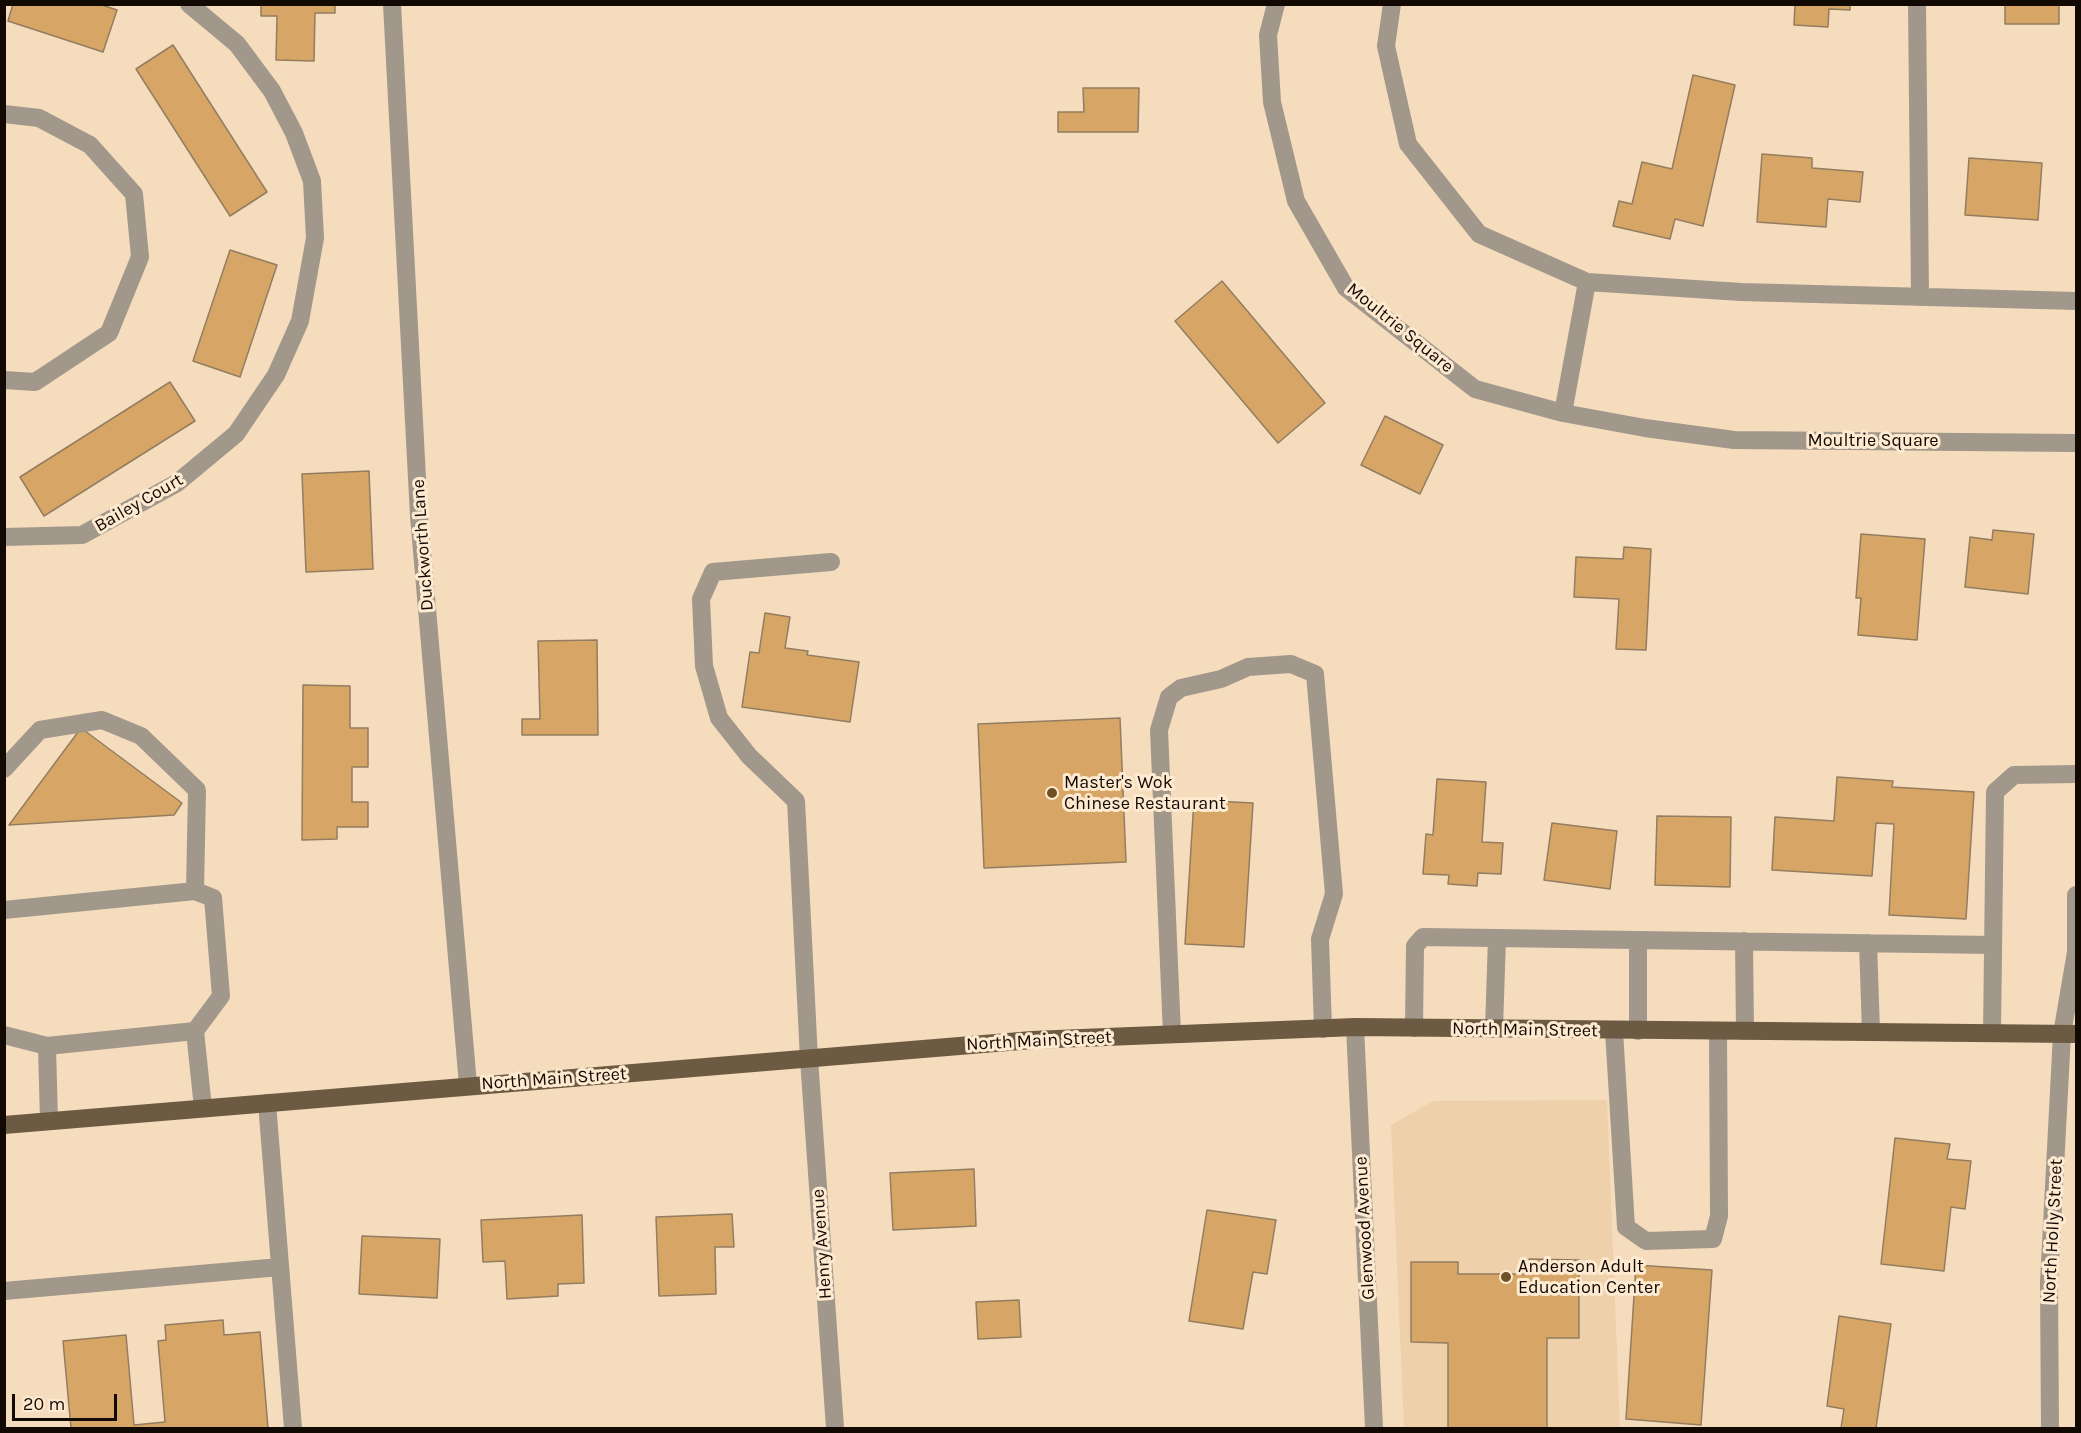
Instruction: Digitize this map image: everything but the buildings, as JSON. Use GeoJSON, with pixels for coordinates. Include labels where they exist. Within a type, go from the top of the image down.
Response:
{"type":"FeatureCollection","features":[{"type":"Feature","properties":{"kind":"main road","name":"North Main Street"},"geometry":{"type":"LineString","coordinates":[[4,1125],[1032,1040],[1355,1028],[2069,1034]]}},
{"type":"Feature","properties":{"kind":"street","name":"Bailey Court"},"geometry":{"type":"LineString","coordinates":[[4,537],[82,535],[177,483],[236,434],[276,375],[300,321],[315,238],[312,181],[294,133],[272,91],[237,44],[189,4]]}},
{"type":"Feature","properties":{"kind":"street","name":"Duckworth Lane"},"geometry":{"type":"LineString","coordinates":[[392,4],[419,516],[468,1085]]}},
{"type":"Feature","properties":{"kind":"street","name":"Moultrie Square"},"geometry":{"type":"LineString","coordinates":[[1276,4],[1268,35],[1272,102],[1296,201],[1346,288],[1474,389],[1563,413],[1645,428],[1734,440],[2076,443]]}},
{"type":"Feature","properties":{"kind":"street"},"geometry":{"type":"LineString","coordinates":[[1392,4],[1386,46],[1408,144],[1479,234],[1587,282],[1741,292],[1920,295],[2076,301]]}},
{"type":"Feature","properties":{"kind":"street"},"geometry":{"type":"LineString","coordinates":[[1917,4],[1920,295]]}},
{"type":"Feature","properties":{"kind":"street"},"geometry":{"type":"LineString","coordinates":[[4,114],[39,118],[90,145],[134,194],[140,257],[108,333],[35,382],[4,380]]}},
{"type":"Feature","properties":{"kind":"street"},"geometry":{"type":"LineString","coordinates":[[1563,413],[1587,282]]}},
{"type":"Feature","properties":{"kind":"street","name":"Henry Avenue"},"geometry":{"type":"LineString","coordinates":[[831,562],[713,572],[700,599],[704,666],[719,718],[748,756],[796,801],[809,1059],[835,1428]]}},
{"type":"Feature","properties":{"kind":"street"},"geometry":{"type":"LineString","coordinates":[[1172,1035],[1159,730],[1169,697],[1182,688],[1221,679],[1248,667],[1291,664],[1315,674],[1334,894],[1320,939],[1323,1029]]}},
{"type":"Feature","properties":{"kind":"street"},"geometry":{"type":"LineString","coordinates":[[4,769],[40,730],[102,720],[141,736],[196,790],[195,891]]}},
{"type":"Feature","properties":{"kind":"street"},"geometry":{"type":"LineString","coordinates":[[1992,1033],[1995,792],[2014,775],[2076,774]]}},
{"type":"Feature","properties":{"kind":"street"},"geometry":{"type":"LineString","coordinates":[[4,910],[195,891],[213,898],[220,996],[195,1031],[203,1108]]}},
{"type":"Feature","properties":{"kind":"street"},"geometry":{"type":"LineString","coordinates":[[2069,1034],[2076,952],[2076,895]]}},
{"type":"Feature","properties":{"kind":"street"},"geometry":{"type":"LineString","coordinates":[[1414,1028],[1414,946],[1423,936],[1993,945]]}},
{"type":"Feature","properties":{"kind":"street"},"geometry":{"type":"LineString","coordinates":[[1494,1029],[1497,938]]}},
{"type":"Feature","properties":{"kind":"street"},"geometry":{"type":"LineString","coordinates":[[1638,940],[1638,1031]]}},
{"type":"Feature","properties":{"kind":"street"},"geometry":{"type":"LineString","coordinates":[[1744,942],[1745,1031]]}},
{"type":"Feature","properties":{"kind":"street"},"geometry":{"type":"LineString","coordinates":[[1868,943],[1871,1032]]}},
{"type":"Feature","properties":{"kind":"street","name":"Glenwood Avenue"},"geometry":{"type":"LineString","coordinates":[[1355,1028],[1374,1428]]}},
{"type":"Feature","properties":{"kind":"street"},"geometry":{"type":"LineString","coordinates":[[4,1035],[47,1046],[195,1031]]}},
{"type":"Feature","properties":{"kind":"street"},"geometry":{"type":"LineString","coordinates":[[1614,1031],[1626,1227],[1646,1241],[1713,1239],[1719,1216],[1718,1031]]}},
{"type":"Feature","properties":{"kind":"street","name":"North Holly Street"},"geometry":{"type":"LineString","coordinates":[[2050,1428],[2049,1282],[2069,1034]]}},
{"type":"Feature","properties":{"kind":"street"},"geometry":{"type":"LineString","coordinates":[[47,1046],[49,1121]]}},
{"type":"Feature","properties":{"kind":"street"},"geometry":{"type":"LineString","coordinates":[[267,1103],[293,1428]]}},
{"type":"Feature","properties":{"kind":"street"},"geometry":{"type":"LineString","coordinates":[[4,1291],[280,1267]]}},
{"type":"Feature","properties":{"kind":"shaded area","name":"Anderson Adult Education Center"},"geometry":{"type":"Polygon","coordinates":[[[1607,1100],[1620,1428],[1404,1428],[1391,1125],[1433,1101],[1607,1100]]]}},
{"type":"Feature","properties":{"kind":"place","name":"Master's Wok Chinese Restaurant"},"geometry":{"type":"Point","coordinates":[1052,793]}},
{"type":"Feature","properties":{"kind":"place","name":"Anderson Adult Education Center"},"geometry":{"type":"Point","coordinates":[1506,1277]}}]}
